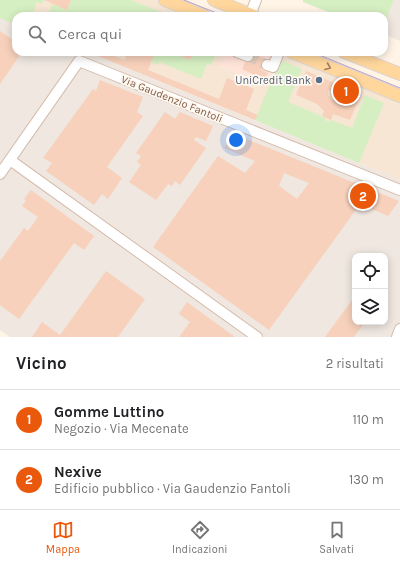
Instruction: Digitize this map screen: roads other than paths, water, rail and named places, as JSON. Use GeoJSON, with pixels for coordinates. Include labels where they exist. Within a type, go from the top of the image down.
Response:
{"type":"FeatureCollection","features":[{"type":"Feature","properties":{"kind":"main road"},"geometry":{"type":"LineString","coordinates":[[165,0],[194,12]]}},
{"type":"Feature","properties":{"kind":"main road"},"geometry":{"type":"LineString","coordinates":[[214,0],[244,12]]}},
{"type":"Feature","properties":{"kind":"main road"},"geometry":{"type":"LineString","coordinates":[[302,56],[400,96]]}},
{"type":"Feature","properties":{"kind":"main road"},"geometry":{"type":"LineString","coordinates":[[354,56],[400,74]]}},
{"type":"Feature","properties":{"kind":"street"},"geometry":{"type":"LineString","coordinates":[[253,12],[256,0]]}},
{"type":"Feature","properties":{"kind":"street"},"geometry":{"type":"LineString","coordinates":[[270,66],[276,56]]}},
{"type":"Feature","properties":{"kind":"street","name":"Via Gaudenzio Fantoli"},"geometry":{"type":"LineString","coordinates":[[0,174],[79,61],[400,190]]}},
{"type":"Feature","properties":{"kind":"street"},"geometry":{"type":"LineString","coordinates":[[10,160],[258,337]]}},
{"type":"Feature","properties":{"kind":"tunnel"},"geometry":{"type":"LineString","coordinates":[[248,56],[267,65]]}},
{"type":"Feature","properties":{"kind":"tram line"},"geometry":{"type":"LineString","coordinates":[[184,0],[214,12]]}},
{"type":"Feature","properties":{"kind":"tram line"},"geometry":{"type":"LineString","coordinates":[[322,56],[400,88]]}},
{"type":"Feature","properties":{"kind":"place","name":"UniCredit Bank"},"geometry":{"type":"Point","coordinates":[319,80]}},
{"type":"Feature","properties":{"kind":"place","name":"Gomme Luttino"},"geometry":{"type":"Point","coordinates":[346,91]}},
{"type":"Feature","properties":{"kind":"place","name":"Nexive"},"geometry":{"type":"Point","coordinates":[363,196]}}]}
